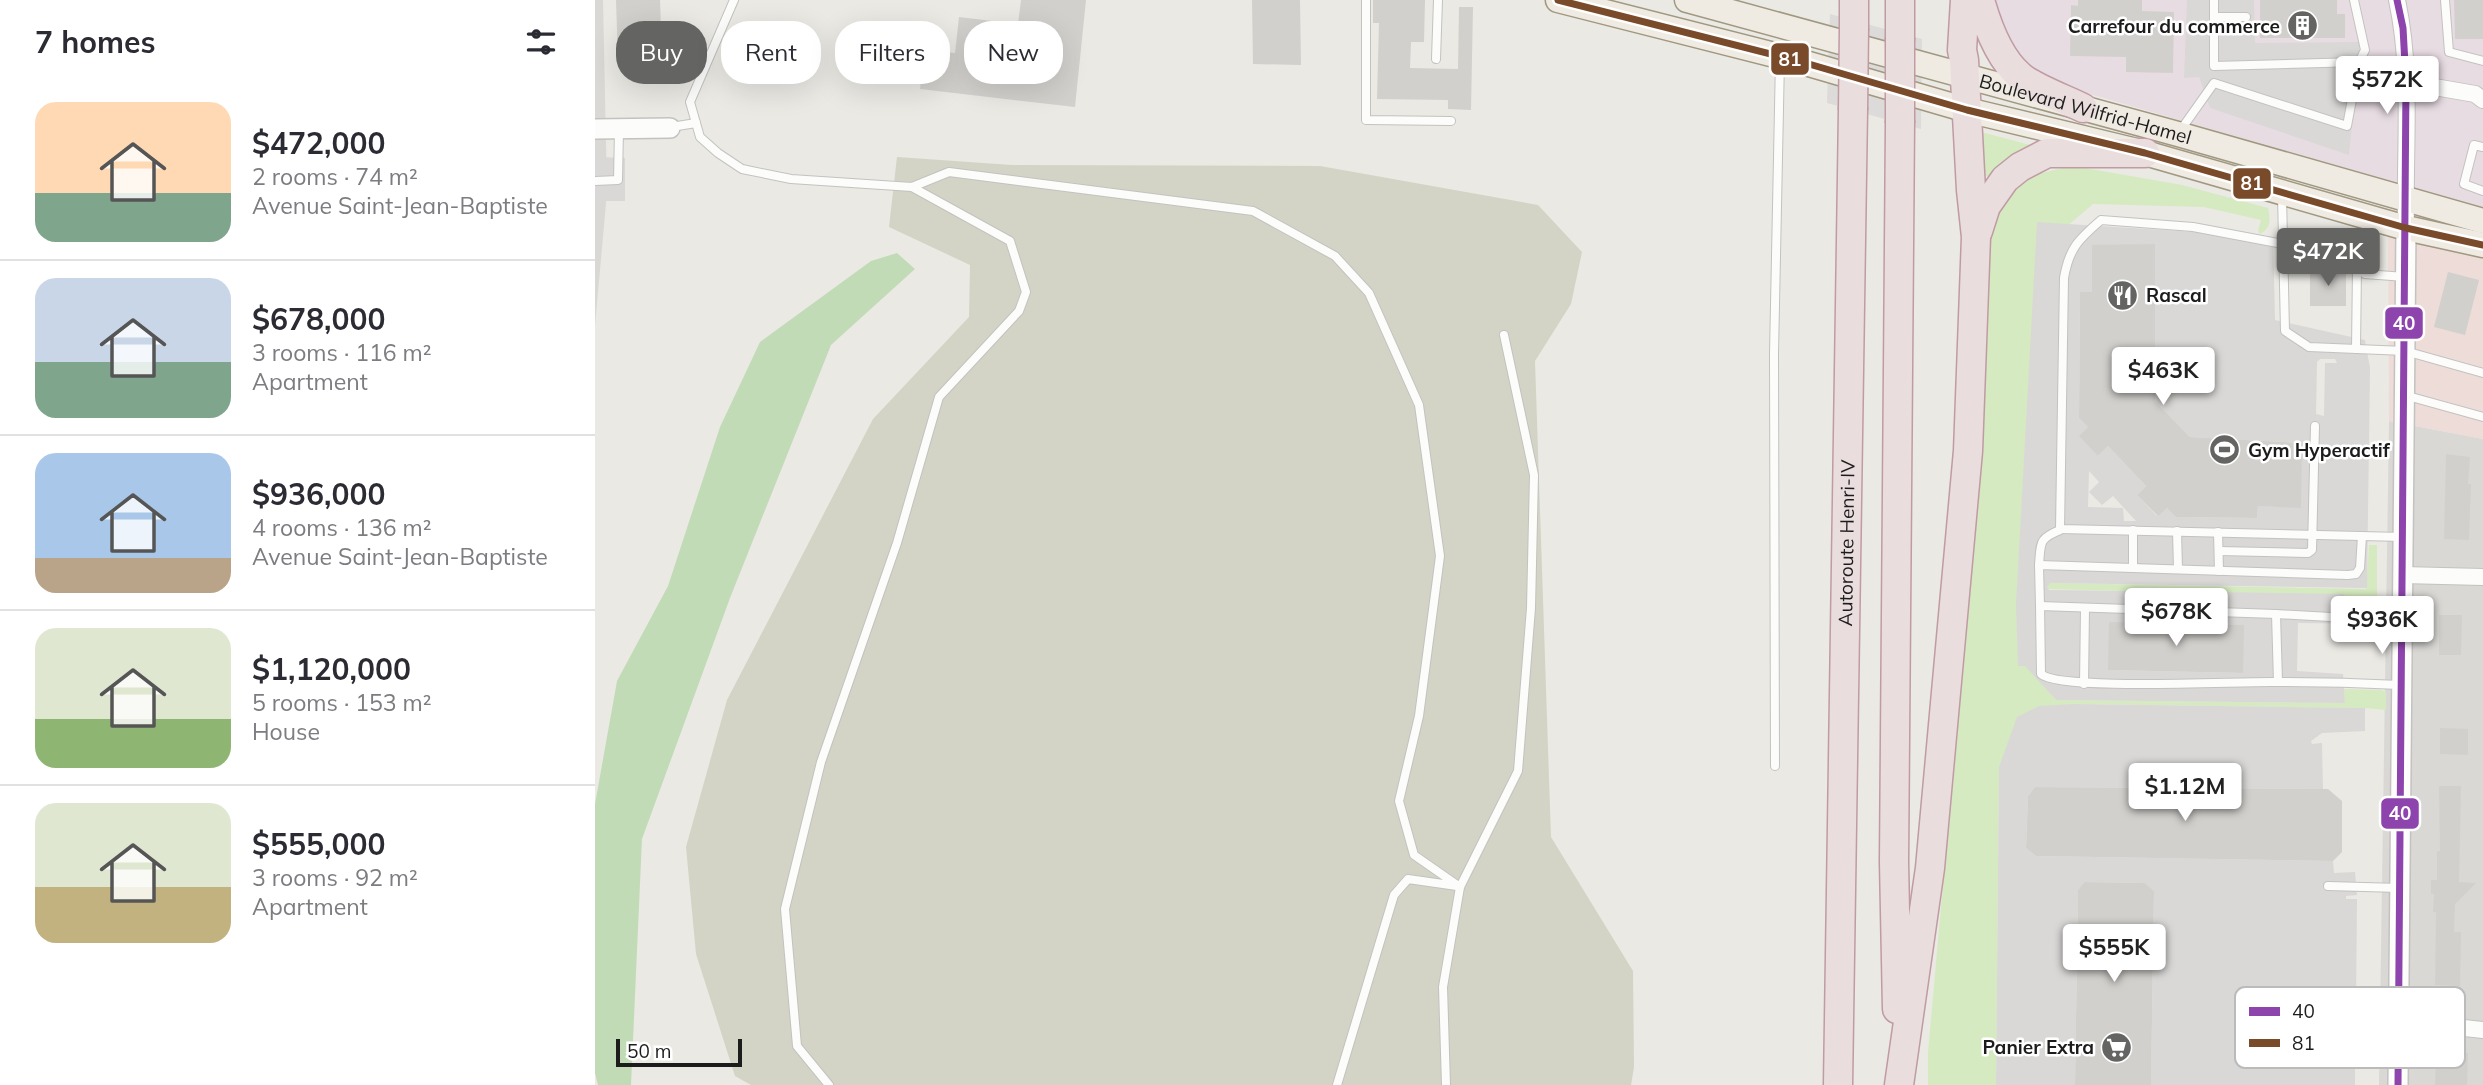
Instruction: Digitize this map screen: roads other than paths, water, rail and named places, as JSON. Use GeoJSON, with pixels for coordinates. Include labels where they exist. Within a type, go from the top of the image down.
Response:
{"type":"FeatureCollection","features":[{"type":"Feature","properties":{"kind":"highway"},"geometry":{"type":"LineString","coordinates":[[1899,1085],[1894,848],[1900,0]]}},
{"type":"Feature","properties":{"kind":"highway"},"geometry":{"type":"LineString","coordinates":[[1899,1085],[1930,868],[1968,439],[1976,237],[1962,43],[1965,0]]}},
{"type":"Feature","properties":{"kind":"highway"},"geometry":{"type":"LineString","coordinates":[[1980,0],[1987,24],[2021,77],[2083,108]]}},
{"type":"Feature","properties":{"kind":"highway","name":"Autoroute Henri-IV"},"geometry":{"type":"LineString","coordinates":[[1838,1085],[1854,14]]}},
{"type":"Feature","properties":{"kind":"highway"},"geometry":{"type":"LineString","coordinates":[[1976,237],[1986,206],[2005,179],[2020,167],[2047,153],[2145,153]]}},
{"type":"Feature","properties":{"kind":"main road","name":"Boulevard Wilfrid-Hamel"},"geometry":{"type":"LineString","coordinates":[[1558,0],[1780,56],[1967,110],[2145,153],[2406,228],[2483,245]]}},
{"type":"Feature","properties":{"kind":"main road","name":"Boulevard Wilfrid-Hamel"},"geometry":{"type":"LineString","coordinates":[[1687,0],[2178,134],[2483,222]]}},
{"type":"Feature","properties":{"kind":"street"},"geometry":{"type":"LineString","coordinates":[[2397,0],[2403,28],[2406,82],[2400,987]]}},
{"type":"Feature","properties":{"kind":"street"},"geometry":{"type":"LineString","coordinates":[[2406,82],[2475,94],[2483,100]]}},
{"type":"Feature","properties":{"kind":"street"},"geometry":{"type":"LineString","coordinates":[[595,129],[670,128]]}},
{"type":"Feature","properties":{"kind":"street"},"geometry":{"type":"LineString","coordinates":[[2402,575],[2483,578]]}},
{"type":"Feature","properties":{"kind":"street"},"geometry":{"type":"LineString","coordinates":[[2465,1028],[2483,1030]]}},
{"type":"Feature","properties":{"kind":"lane"},"geometry":{"type":"LineString","coordinates":[[734,0],[690,102],[700,137],[742,169],[791,179],[912,187],[949,173],[1253,211],[1335,256],[1369,293],[1419,405],[1440,556],[1419,716],[1399,801],[1414,855],[1460,887]]}},
{"type":"Feature","properties":{"kind":"lane"},"geometry":{"type":"LineString","coordinates":[[1366,0],[1366,120],[1451,121]]}},
{"type":"Feature","properties":{"kind":"lane"},"geometry":{"type":"LineString","coordinates":[[1436,59],[1438,0]]}},
{"type":"Feature","properties":{"kind":"lane"},"geometry":{"type":"LineString","coordinates":[[2178,134],[2214,83],[2214,0]]}},
{"type":"Feature","properties":{"kind":"lane"},"geometry":{"type":"LineString","coordinates":[[2214,83],[2347,126],[2354,81],[2365,50],[2354,0]]}},
{"type":"Feature","properties":{"kind":"lane"},"geometry":{"type":"LineString","coordinates":[[2445,0],[2449,52],[2483,61]]}},
{"type":"Feature","properties":{"kind":"lane"},"geometry":{"type":"LineString","coordinates":[[2214,17],[2246,17]]}},
{"type":"Feature","properties":{"kind":"lane"},"geometry":{"type":"LineString","coordinates":[[1775,766],[1773,631],[1780,56]]}},
{"type":"Feature","properties":{"kind":"lane"},"geometry":{"type":"LineString","coordinates":[[2214,66],[2359,62]]}},
{"type":"Feature","properties":{"kind":"lane"},"geometry":{"type":"LineString","coordinates":[[2354,81],[2406,82]]}},
{"type":"Feature","properties":{"kind":"lane"},"geometry":{"type":"LineString","coordinates":[[670,128],[696,123]]}},
{"type":"Feature","properties":{"kind":"lane"},"geometry":{"type":"LineString","coordinates":[[595,180],[618,180],[619,128]]}},
{"type":"Feature","properties":{"kind":"lane"},"geometry":{"type":"LineString","coordinates":[[2483,147],[2474,145],[2464,184],[2483,191]]}},
{"type":"Feature","properties":{"kind":"lane"},"geometry":{"type":"LineString","coordinates":[[829,1085],[797,1046],[785,909],[821,762],[897,543],[939,397],[1019,311],[1026,292],[1010,241],[912,187]]}},
{"type":"Feature","properties":{"kind":"lane"},"geometry":{"type":"LineString","coordinates":[[2282,192],[2285,331],[2309,347],[2405,352],[2483,373]]}},
{"type":"Feature","properties":{"kind":"lane"},"geometry":{"type":"LineString","coordinates":[[2060,530],[2064,278],[2067,260],[2078,239],[2101,220],[2193,227],[2283,244],[2347,260],[2365,274],[2405,276]]}},
{"type":"Feature","properties":{"kind":"lane"},"geometry":{"type":"LineString","coordinates":[[2356,349],[2357,268]]}},
{"type":"Feature","properties":{"kind":"lane"},"geometry":{"type":"LineString","coordinates":[[1446,1085],[1443,986],[1460,887],[1518,771],[1530,621],[1534,475],[1504,335]]}},
{"type":"Feature","properties":{"kind":"lane"},"geometry":{"type":"LineString","coordinates":[[2404,395],[2483,417]]}},
{"type":"Feature","properties":{"kind":"lane"},"geometry":{"type":"LineString","coordinates":[[2218,551],[2308,553],[2312,550],[2315,426]]}},
{"type":"Feature","properties":{"kind":"lane"},"geometry":{"type":"LineString","coordinates":[[2402,685],[2278,681],[2084,684],[2051,680],[2041,674],[2039,565],[2042,540],[2060,530],[2403,537]]}},
{"type":"Feature","properties":{"kind":"lane"},"geometry":{"type":"LineString","coordinates":[[2133,530],[2133,568]]}},
{"type":"Feature","properties":{"kind":"lane"},"geometry":{"type":"LineString","coordinates":[[2177,531],[2178,569]]}},
{"type":"Feature","properties":{"kind":"lane"},"geometry":{"type":"LineString","coordinates":[[2218,532],[2219,571]]}},
{"type":"Feature","properties":{"kind":"lane"},"geometry":{"type":"LineString","coordinates":[[2039,565],[2356,574],[2360,568],[2361,536]]}},
{"type":"Feature","properties":{"kind":"lane"},"geometry":{"type":"LineString","coordinates":[[2041,606],[2402,621]]}},
{"type":"Feature","properties":{"kind":"lane"},"geometry":{"type":"LineString","coordinates":[[2084,684],[2085,608]]}},
{"type":"Feature","properties":{"kind":"lane"},"geometry":{"type":"LineString","coordinates":[[2277,614],[2278,681]]}},
{"type":"Feature","properties":{"kind":"lane"},"geometry":{"type":"LineString","coordinates":[[1336,1085],[1394,895],[1408,879],[1460,887]]}},
{"type":"Feature","properties":{"kind":"lane"},"geometry":{"type":"LineString","coordinates":[[2328,886],[2400,888]]}},
{"type":"Feature","properties":{"kind":"place","name":"Carrefour du commerce"},"geometry":{"type":"Point","coordinates":[2303,26]}},
{"type":"Feature","properties":{"kind":"place","name":"Rascal"},"geometry":{"type":"Point","coordinates":[2123,295]}},
{"type":"Feature","properties":{"kind":"place","name":"Gym Hyperactif"},"geometry":{"type":"Point","coordinates":[2225,450]}},
{"type":"Feature","properties":{"kind":"place","name":"Panier Extra"},"geometry":{"type":"Point","coordinates":[2117,1047]}}]}
